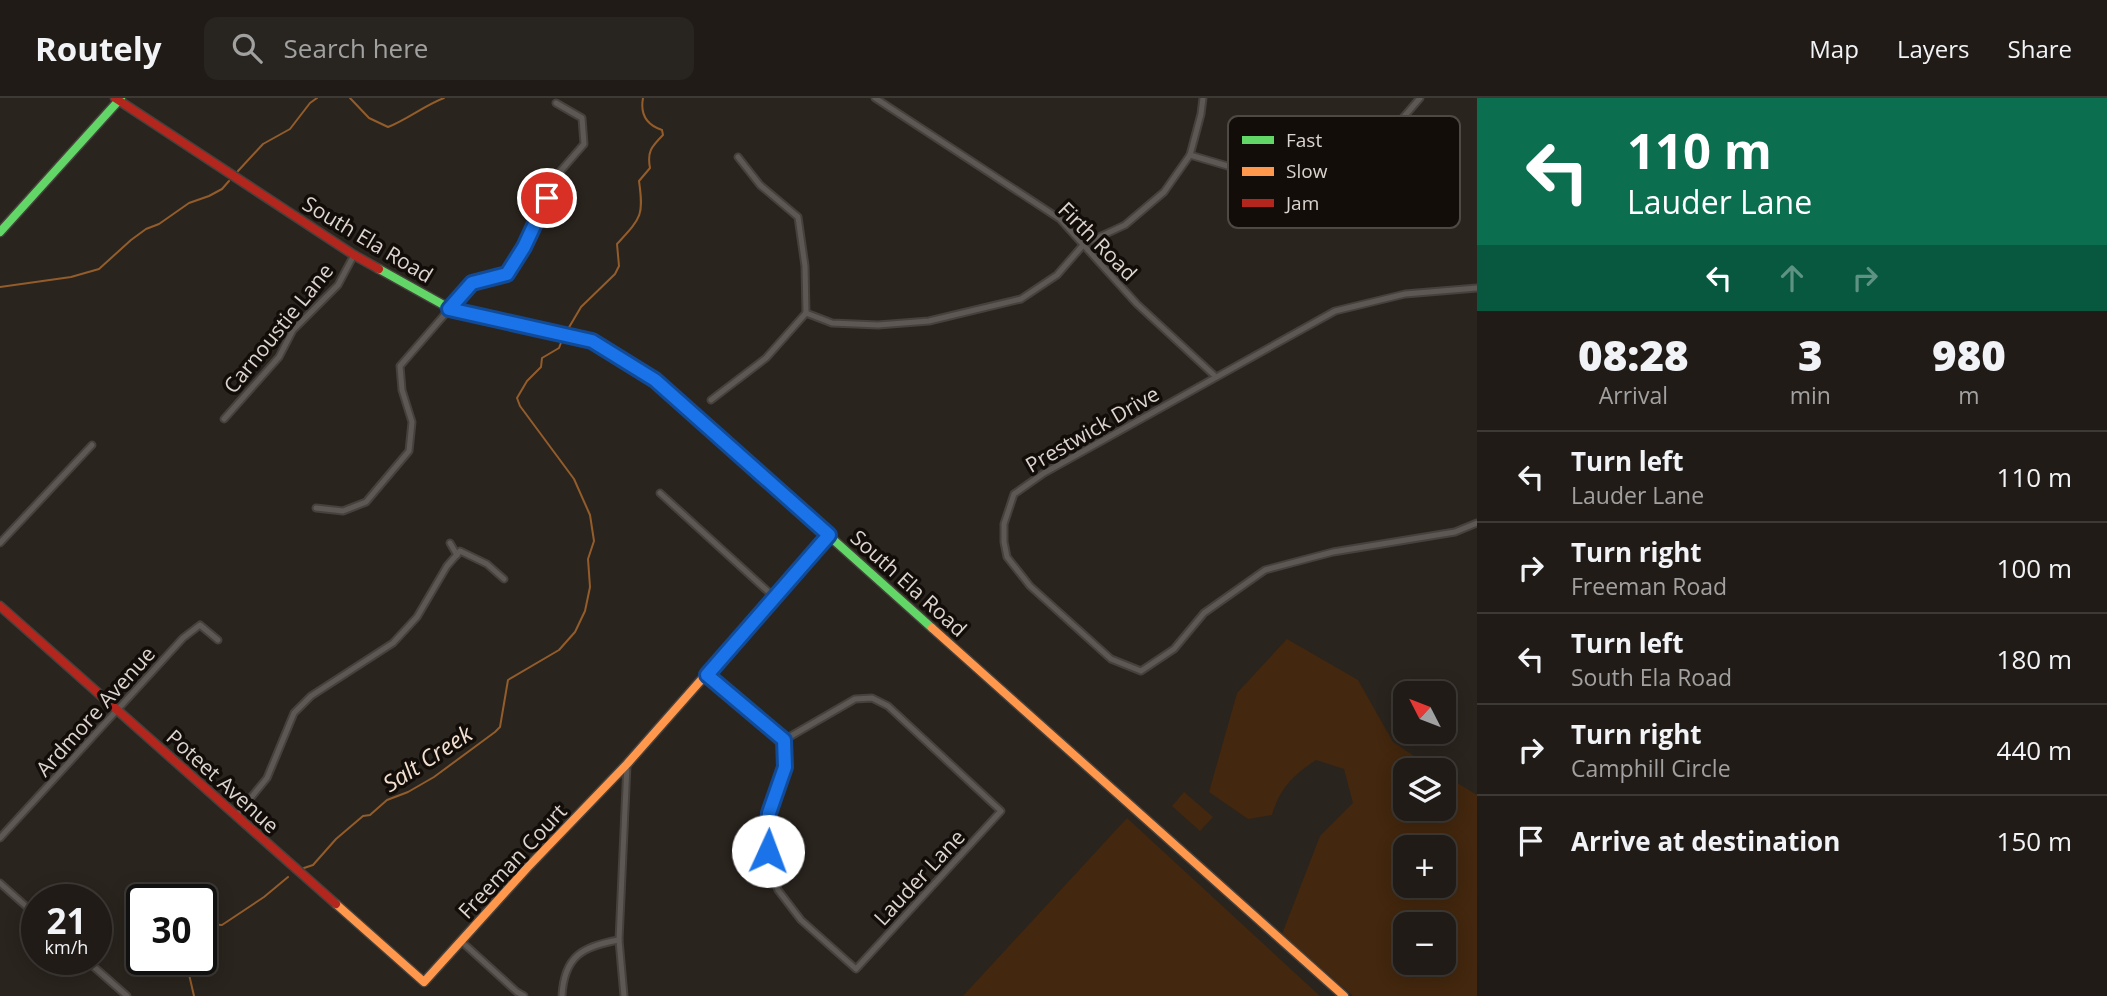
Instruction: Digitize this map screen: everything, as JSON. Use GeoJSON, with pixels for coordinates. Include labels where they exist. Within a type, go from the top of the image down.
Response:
{"type":"FeatureCollection","features":[{"type":"Feature","properties":{"kind":"main road"},"geometry":{"type":"LineString","coordinates":[[0,232],[118,99]]}},
{"type":"Feature","properties":{"kind":"main road","name":"South Ela Road"},"geometry":{"type":"LineString","coordinates":[[118,99],[354,255],[449,309],[592,341],[655,380],[1344,996]]}},
{"type":"Feature","properties":{"kind":"main road","name":"Freeman Court"},"geometry":{"type":"LineString","coordinates":[[424,982],[707,675],[829,535]]}},
{"type":"Feature","properties":{"kind":"main road","name":"Poteet Avenue"},"geometry":{"type":"LineString","coordinates":[[0,606],[424,982]]}},
{"type":"Feature","properties":{"kind":"street","name":"Firth Road"},"geometry":{"type":"LineString","coordinates":[[874,98],[1060,219],[1137,304],[1216,377]]}},
{"type":"Feature","properties":{"kind":"street"},"geometry":{"type":"LineString","coordinates":[[806,313],[832,323],[878,325],[929,321],[1021,299],[1057,275],[1084,244],[1125,225],[1164,192],[1190,155],[1203,98]]}},
{"type":"Feature","properties":{"kind":"street"},"geometry":{"type":"LineString","coordinates":[[1405,116],[1420,98]]}},
{"type":"Feature","properties":{"kind":"street"},"geometry":{"type":"LineString","coordinates":[[316,508],[343,511],[366,502],[409,451],[412,422],[402,390],[400,366],[472,283],[507,274],[524,247],[558,174],[584,144],[582,118],[556,103]]}},
{"type":"Feature","properties":{"kind":"street"},"geometry":{"type":"LineString","coordinates":[[1190,155],[1228,166]]}},
{"type":"Feature","properties":{"kind":"street"},"geometry":{"type":"LineString","coordinates":[[711,400],[766,358],[806,313],[805,266],[798,217],[760,185],[738,157]]}},
{"type":"Feature","properties":{"kind":"street","name":"Carnoustie Lane"},"geometry":{"type":"LineString","coordinates":[[224,419],[279,357],[293,330],[338,285],[354,255]]}},
{"type":"Feature","properties":{"kind":"street"},"geometry":{"type":"LineString","coordinates":[[1216,377],[1335,311],[1405,293],[1476,290]]}},
{"type":"Feature","properties":{"kind":"street","name":"Prestwick Drive"},"geometry":{"type":"LineString","coordinates":[[1216,377],[1044,473],[1014,495],[1004,524],[1004,542],[1011,565],[1030,586],[1111,659],[1141,671],[1174,649],[1204,613],[1265,570],[1333,552],[1455,532],[1477,523]]}},
{"type":"Feature","properties":{"kind":"street"},"geometry":{"type":"LineString","coordinates":[[0,543],[92,444]]}},
{"type":"Feature","properties":{"kind":"street"},"geometry":{"type":"LineString","coordinates":[[660,493],[774,596]]}},
{"type":"Feature","properties":{"kind":"street"},"geometry":{"type":"LineString","coordinates":[[450,543],[457,555]]}},
{"type":"Feature","properties":{"kind":"street"},"geometry":{"type":"LineString","coordinates":[[236,817],[267,778],[294,713],[310,696],[393,643],[417,617],[447,566],[460,551],[487,564],[504,579]]}},
{"type":"Feature","properties":{"kind":"street","name":"Ardmore Avenue"},"geometry":{"type":"LineString","coordinates":[[0,838],[183,638],[200,625],[218,640]]}},
{"type":"Feature","properties":{"kind":"street"},"geometry":{"type":"LineString","coordinates":[[707,675],[784,740]]}},
{"type":"Feature","properties":{"kind":"street","name":"Lauder Lane"},"geometry":{"type":"LineString","coordinates":[[872,698],[888,706],[1001,811],[856,969],[801,920],[778,890],[772,872],[768,851],[769,813],[785,767],[784,740],[855,699],[872,698]]}},
{"type":"Feature","properties":{"kind":"street"},"geometry":{"type":"LineString","coordinates":[[624,996],[619,940],[626,764]]}},
{"type":"Feature","properties":{"kind":"street"},"geometry":{"type":"LineString","coordinates":[[0,883],[21,902]]}},
{"type":"Feature","properties":{"kind":"street"},"geometry":{"type":"LineString","coordinates":[[562,996],[566,969],[576,955],[598,943],[619,940]]}},
{"type":"Feature","properties":{"kind":"street"},"geometry":{"type":"LineString","coordinates":[[462,942],[524,996]]}},
{"type":"Feature","properties":{"kind":"street"},"geometry":{"type":"LineString","coordinates":[[103,975],[127,996]]}},
{"type":"Feature","properties":{"kind":"shaded area"},"geometry":{"type":"Polygon","coordinates":[[[1287,639],[1358,680],[1393,744],[1417,758],[1393,758],[1393,821],[1456,821],[1456,782],[1477,795],[1477,996],[1353,996],[1282,934],[1320,836],[1353,803],[1344,769],[1316,760],[1288,783],[1272,815],[1248,819],[1209,792],[1237,693],[1287,639]]]}},
{"type":"Feature","properties":{"kind":"shaded area"},"geometry":{"type":"Polygon","coordinates":[[[1184,792],[1213,817],[1200,831],[1172,806],[1184,792]]]}},
{"type":"Feature","properties":{"kind":"shaded area"},"geometry":{"type":"Polygon","coordinates":[[[1127,818],[1320,996],[963,996],[1127,818]]]}},
{"type":"Feature","properties":{"kind":"waterway"},"geometry":{"type":"LineString","coordinates":[[238,171],[263,144],[290,129],[317,98]]}},
{"type":"Feature","properties":{"kind":"waterway"},"geometry":{"type":"LineString","coordinates":[[350,98],[369,118],[388,127],[444,98]]}},
{"type":"Feature","properties":{"kind":"waterway","name":"Salt Creek"},"geometry":{"type":"LineString","coordinates":[[568,329],[581,307],[615,274],[619,266],[617,244],[639,216],[639,181],[650,168],[651,150],[663,135],[662,130],[646,118],[643,98]]}},
{"type":"Feature","properties":{"kind":"waterway"},"geometry":{"type":"LineString","coordinates":[[0,287],[71,277],[99,269],[146,229],[159,224],[189,203],[222,189],[229,181]]}},
{"type":"Feature","properties":{"kind":"waterway","name":"Salt Creek"},"geometry":{"type":"LineString","coordinates":[[304,868],[313,865],[336,839],[363,816],[370,815],[387,800],[434,777],[495,732],[500,727],[508,680],[559,650],[575,632],[585,611],[590,587],[588,559],[594,541],[590,515],[574,479],[520,406],[517,398],[527,381],[541,367],[542,358],[559,348],[562,340]]}},
{"type":"Feature","properties":{"kind":"waterway","name":"Salt Creek"},"geometry":{"type":"LineString","coordinates":[[217,925],[222,925],[264,897],[288,877]]}},
{"type":"Feature","properties":{"kind":"waterway","name":"Salt Creek"},"geometry":{"type":"LineString","coordinates":[[189,975],[194,996]]}},
{"type":"Feature","properties":{"kind":"traffic: fast"},"geometry":{"type":"LineString","coordinates":[[0,232],[121,98]]}},
{"type":"Feature","properties":{"kind":"traffic: fast"},"geometry":{"type":"LineString","coordinates":[[379,269],[449,308],[592,341],[655,380],[932,628]]}},
{"type":"Feature","properties":{"kind":"traffic: fast"},"geometry":{"type":"LineString","coordinates":[[732,645],[829,535]]}},
{"type":"Feature","properties":{"kind":"traffic: slow"},"geometry":{"type":"LineString","coordinates":[[932,628],[1344,996]]}},
{"type":"Feature","properties":{"kind":"traffic: slow"},"geometry":{"type":"LineString","coordinates":[[336,904],[424,982],[527,868],[627,764],[732,645]]}},
{"type":"Feature","properties":{"kind":"traffic: jam"},"geometry":{"type":"LineString","coordinates":[[115,98],[379,269]]}},
{"type":"Feature","properties":{"kind":"traffic: jam"},"geometry":{"type":"LineString","coordinates":[[0,606],[336,904]]}},
{"type":"Feature","properties":{"kind":"route"},"geometry":{"type":"LineString","coordinates":[[547,198],[524,247],[507,274],[472,283],[449,309],[592,341],[655,380],[829,535],[707,675],[784,740],[785,767],[769,813],[768,851]]}}]}
